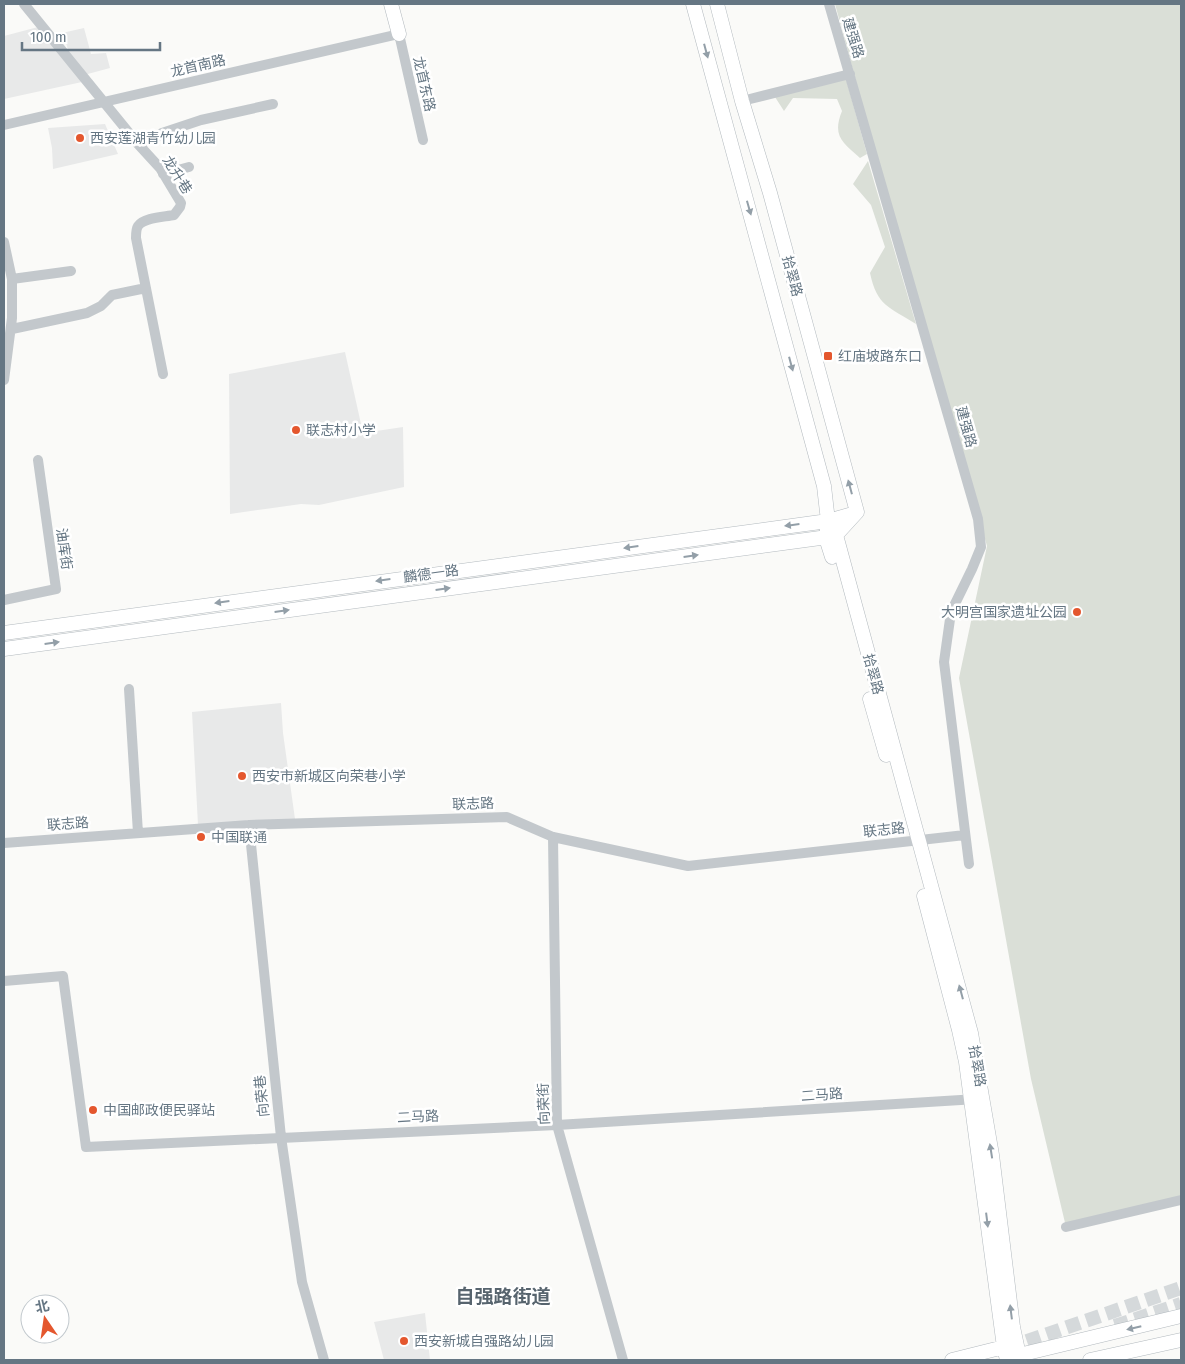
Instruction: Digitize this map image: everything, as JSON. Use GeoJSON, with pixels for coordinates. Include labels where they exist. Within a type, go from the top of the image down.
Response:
{"type":"FeatureCollection","features":[{"type":"Feature","properties":{"kind":"main road"},"geometry":{"type":"LineString","coordinates":[[392,4],[399,34]]}},
{"type":"Feature","properties":{"kind":"main road","name":"拾翠路"},"geometry":{"type":"LineString","coordinates":[[694,4],[824,486],[831,536],[879,735],[914,841],[977,1099],[1013,1356]]}},
{"type":"Feature","properties":{"kind":"main road","name":"拾翠路"},"geometry":{"type":"LineString","coordinates":[[717,4],[742,101],[770,193],[857,512]]}},
{"type":"Feature","properties":{"kind":"main road"},"geometry":{"type":"LineString","coordinates":[[831,536],[857,512]]}},
{"type":"Feature","properties":{"kind":"main road","name":"麟德一路"},"geometry":{"type":"LineString","coordinates":[[4,633],[828,521],[857,512]]}},
{"type":"Feature","properties":{"kind":"main road","name":"麟德一路"},"geometry":{"type":"LineString","coordinates":[[4,649],[831,536]]}},
{"type":"Feature","properties":{"kind":"main road"},"geometry":{"type":"LineString","coordinates":[[952,1360],[1013,1356],[1181,1316]]}},
{"type":"Feature","properties":{"kind":"main road"},"geometry":{"type":"LineString","coordinates":[[1090,1360],[1181,1340]]}},
{"type":"Feature","properties":{"kind":"street","name":"龙升巷"},"geometry":{"type":"LineString","coordinates":[[29,4],[104,102],[163,174],[181,203],[174,215],[146,221],[137,228],[136,238],[163,374]]}},
{"type":"Feature","properties":{"kind":"street","name":"建强路"},"geometry":{"type":"LineString","coordinates":[[829,4],[978,519],[981,547],[951,612],[944,662],[969,864]]}},
{"type":"Feature","properties":{"kind":"street","name":"龙首南路"},"geometry":{"type":"LineString","coordinates":[[4,125],[399,34]]}},
{"type":"Feature","properties":{"kind":"street","name":"龙首东路"},"geometry":{"type":"LineString","coordinates":[[399,34],[423,140]]}},
{"type":"Feature","properties":{"kind":"street"},"geometry":{"type":"LineString","coordinates":[[742,101],[850,74]]}},
{"type":"Feature","properties":{"kind":"street"},"geometry":{"type":"LineString","coordinates":[[138,144],[154,139],[162,133],[202,120],[273,104]]}},
{"type":"Feature","properties":{"kind":"street"},"geometry":{"type":"LineString","coordinates":[[163,174],[189,167]]}},
{"type":"Feature","properties":{"kind":"street"},"geometry":{"type":"LineString","coordinates":[[4,242],[12,279],[12,329],[4,380]]}},
{"type":"Feature","properties":{"kind":"street"},"geometry":{"type":"LineString","coordinates":[[12,279],[71,271]]}},
{"type":"Feature","properties":{"kind":"street"},"geometry":{"type":"LineString","coordinates":[[12,329],[87,313],[101,306],[112,295],[146,288]]}},
{"type":"Feature","properties":{"kind":"street","name":"油库街"},"geometry":{"type":"LineString","coordinates":[[4,600],[56,589],[38,460]]}},
{"type":"Feature","properties":{"kind":"street"},"geometry":{"type":"LineString","coordinates":[[129,689],[138,833]]}},
{"type":"Feature","properties":{"kind":"street","name":"联志路"},"geometry":{"type":"LineString","coordinates":[[4,843],[248,825],[507,817],[553,838],[688,866],[965,835]]}},
{"type":"Feature","properties":{"kind":"street","name":"向荣巷"},"geometry":{"type":"LineString","coordinates":[[248,825],[280,1137],[302,1282],[324,1360]]}},
{"type":"Feature","properties":{"kind":"street","name":"向荣街"},"geometry":{"type":"LineString","coordinates":[[553,838],[557,1125],[624,1360]]}},
{"type":"Feature","properties":{"kind":"street","name":"二马路"},"geometry":{"type":"LineString","coordinates":[[4,981],[63,976],[86,1147],[557,1125],[977,1099]]}},
{"type":"Feature","properties":{"kind":"street"},"geometry":{"type":"LineString","coordinates":[[1066,1227],[1181,1200]]}},
{"type":"Feature","properties":{"kind":"shaded area","name":"大明宫国家遗址公园"},"geometry":{"type":"Polygon","coordinates":[[[835,4],[1181,4],[1181,1201],[1066,1227],[1031,1079],[959,678],[987,546],[888,199],[835,4]]]}},
{"type":"Feature","properties":{"kind":"shaded area"},"geometry":{"type":"Polygon","coordinates":[[[38,27],[82,82],[4,99],[4,36],[38,27]]]}},
{"type":"Feature","properties":{"kind":"shaded area"},"geometry":{"type":"Polygon","coordinates":[[[84,28],[91,54],[106,53],[110,68],[84,75],[69,57],[62,33],[84,28]]]}},
{"type":"Feature","properties":{"kind":"shaded area"},"geometry":{"type":"Polygon","coordinates":[[[846,79],[867,154],[860,158],[844,143],[839,133],[838,127],[842,111],[837,99],[793,98],[784,111],[775,97],[846,79]]]}},
{"type":"Feature","properties":{"kind":"shaded area","name":"西安莲湖青竹幼儿园"},"geometry":{"type":"Polygon","coordinates":[[[105,124],[118,154],[53,169],[52,148],[48,128],[105,124]]]}},
{"type":"Feature","properties":{"kind":"shaded area"},"geometry":{"type":"Polygon","coordinates":[[[868,161],[916,324],[891,309],[881,299],[873,284],[870,273],[885,247],[871,205],[853,184],[868,161]]]}},
{"type":"Feature","properties":{"kind":"shaded area","name":"联志村小学"},"geometry":{"type":"Polygon","coordinates":[[[345,352],[363,433],[403,427],[404,487],[319,505],[301,504],[230,514],[229,374],[345,352]]]}},
{"type":"Feature","properties":{"kind":"shaded area","name":"西安市新城区向荣巷小学"},"geometry":{"type":"Polygon","coordinates":[[[281,703],[283,733],[295,819],[198,825],[192,712],[281,703]]]}},
{"type":"Feature","properties":{"kind":"shaded area","name":"西安新城自强路幼儿园"},"geometry":{"type":"Polygon","coordinates":[[[425,1313],[430,1360],[384,1360],[374,1322],[425,1313]]]}},
{"type":"Feature","properties":{"kind":"tunnel"},"geometry":{"type":"LineString","coordinates":[[1007,1348],[1181,1288]]}},
{"type":"Feature","properties":{"kind":"tunnel"},"geometry":{"type":"LineString","coordinates":[[1115,1326],[1181,1304]]}},
{"type":"Feature","properties":{"kind":"place","name":"西安莲湖青竹幼儿园"},"geometry":{"type":"Point","coordinates":[80,138]}},
{"type":"Feature","properties":{"kind":"place","name":"红庙坡路东口"},"geometry":{"type":"Point","coordinates":[828,356]}},
{"type":"Feature","properties":{"kind":"place","name":"联志村小学"},"geometry":{"type":"Point","coordinates":[296,430]}},
{"type":"Feature","properties":{"kind":"place","name":"大明宫国家遗址公园"},"geometry":{"type":"Point","coordinates":[1077,612]}},
{"type":"Feature","properties":{"kind":"place","name":"西安市新城区向荣巷小学"},"geometry":{"type":"Point","coordinates":[242,776]}},
{"type":"Feature","properties":{"kind":"place","name":"中国联通"},"geometry":{"type":"Point","coordinates":[201,837]}},
{"type":"Feature","properties":{"kind":"place","name":"中国邮政便民驿站"},"geometry":{"type":"Point","coordinates":[93,1110]}},
{"type":"Feature","properties":{"kind":"place","name":"西安新城自强路幼儿园"},"geometry":{"type":"Point","coordinates":[404,1341]}},
{"type":"Feature","properties":{"kind":"district","name":"自强路街道"},"geometry":{"type":"Point","coordinates":[503,1296]}}]}
